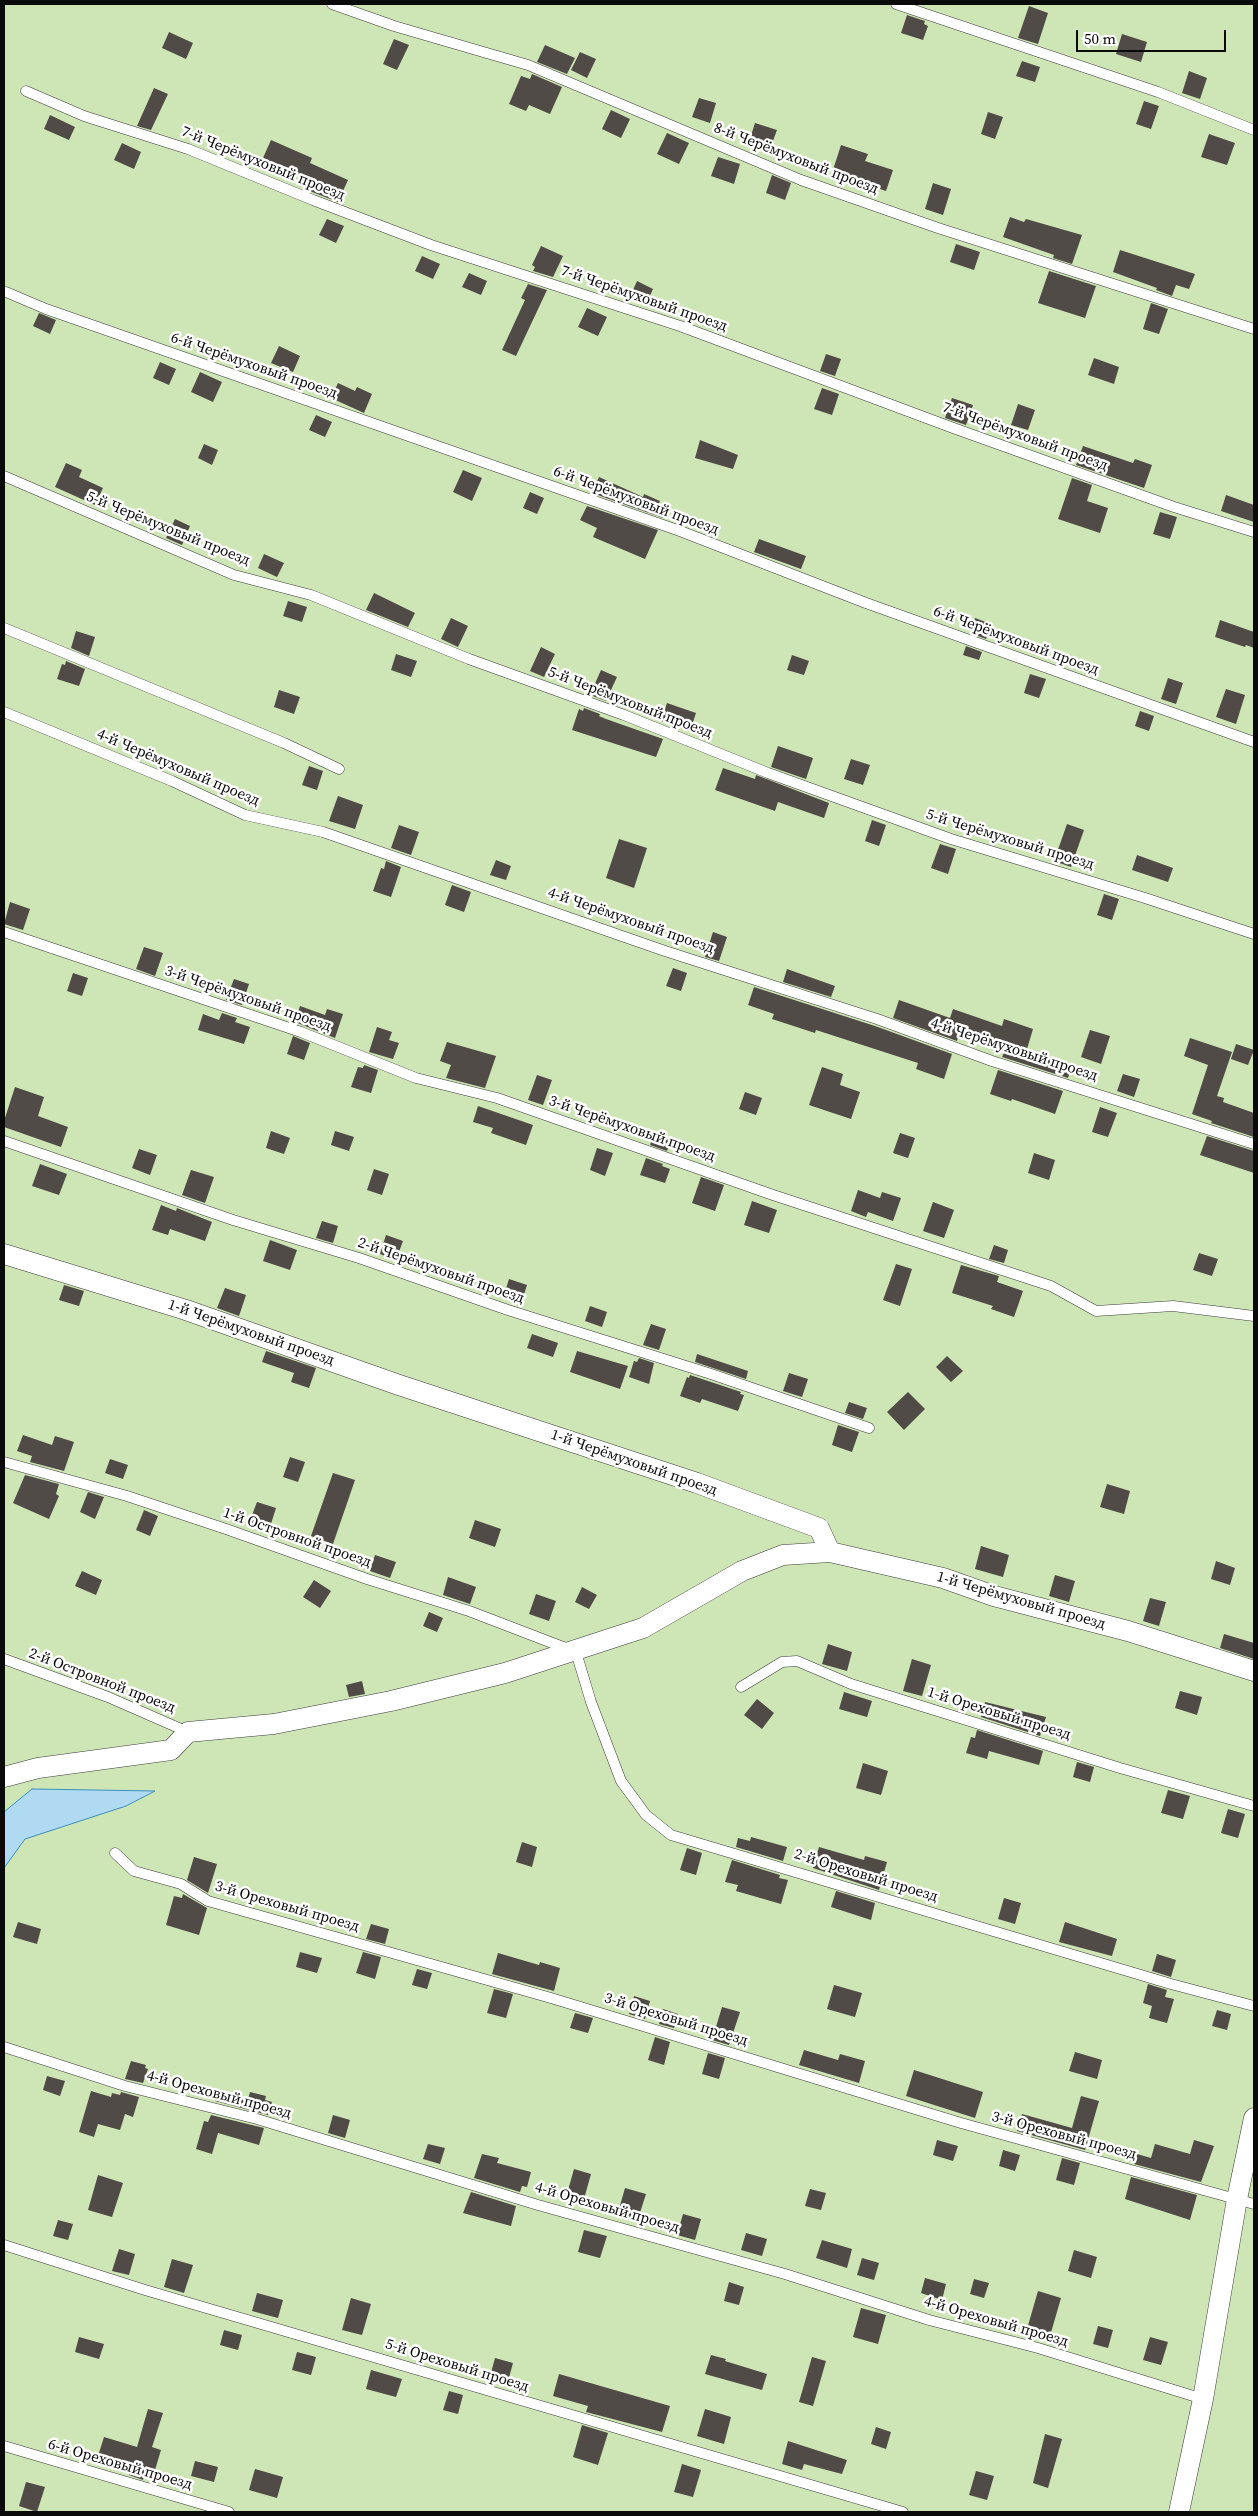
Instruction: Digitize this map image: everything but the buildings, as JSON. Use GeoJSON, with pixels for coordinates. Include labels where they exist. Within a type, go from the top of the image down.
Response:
{"type":"FeatureCollection","features":[{"type":"Feature","properties":{"kind":"street","name":"1-й Черёмуховый проезд"},"geometry":{"type":"LineString","coordinates":[[4,1254],[186,1310],[399,1385],[726,1494],[820,1528],[830,1552],[942,1578],[994,1596],[1128,1631],[1254,1671]]}},
{"type":"Feature","properties":{"kind":"street"},"geometry":{"type":"LineString","coordinates":[[4,1777],[38,1768],[171,1750],[188,1732],[274,1724],[391,1701],[505,1673],[576,1652],[644,1628],[742,1571],[783,1555],[830,1552]]}},
{"type":"Feature","properties":{"kind":"street"},"geometry":{"type":"LineString","coordinates":[[1179,2512],[1246,2202],[1254,2118]]}},
{"type":"Feature","properties":{"kind":"lane","name":"8-й Черёмуховый проезд"},"geometry":{"type":"LineString","coordinates":[[332,4],[394,26],[528,65],[801,180],[929,225],[1254,329]]}},
{"type":"Feature","properties":{"kind":"lane"},"geometry":{"type":"LineString","coordinates":[[896,4],[1158,92],[1254,130]]}},
{"type":"Feature","properties":{"kind":"lane","name":"7-й Черёмуховый проезд"},"geometry":{"type":"LineString","coordinates":[[26,91],[84,116],[188,149],[313,200],[431,245],[680,326],[956,429],[1174,506],[1254,532]]}},
{"type":"Feature","properties":{"kind":"lane","name":"6-й Черёмуховый проезд"},"geometry":{"type":"LineString","coordinates":[[6,292],[55,312],[680,531],[884,609],[1254,742]]}},
{"type":"Feature","properties":{"kind":"lane","name":"5-й Черёмуховый проезд"},"geometry":{"type":"LineString","coordinates":[[4,476],[234,575],[311,595],[469,658],[624,715],[768,773],[951,839],[1145,898],[1254,934]]}},
{"type":"Feature","properties":{"kind":"lane"},"geometry":{"type":"LineString","coordinates":[[4,628],[248,727],[339,769]]}},
{"type":"Feature","properties":{"kind":"lane","name":"4-й Черёмуховый проезд"},"geometry":{"type":"LineString","coordinates":[[4,712],[172,781],[245,815],[323,832],[510,895],[666,951],[877,1019],[992,1061],[1254,1144]]}},
{"type":"Feature","properties":{"kind":"lane","name":"3-й Черёмуховый проезд"},"geometry":{"type":"LineString","coordinates":[[4,932],[301,1032],[416,1078],[497,1098],[773,1195],[1051,1286],[1096,1312],[1173,1306],[1254,1316]]}},
{"type":"Feature","properties":{"kind":"lane","name":"2-й Черёмуховый проезд"},"geometry":{"type":"LineString","coordinates":[[4,1141],[233,1220],[359,1258],[508,1310],[699,1370],[869,1428]]}},
{"type":"Feature","properties":{"kind":"lane","name":"1-й Островной проезд"},"geometry":{"type":"LineString","coordinates":[[4,1462],[127,1496],[367,1579],[468,1611],[576,1652]]}},
{"type":"Feature","properties":{"kind":"lane","name":"2-й Ореховый проезд"},"geometry":{"type":"LineString","coordinates":[[576,1652],[591,1702],[621,1781],[646,1815],[671,1835],[1171,1984],[1254,2006]]}},
{"type":"Feature","properties":{"kind":"lane","name":"2-й Островной проезд"},"geometry":{"type":"LineString","coordinates":[[4,1659],[108,1697],[188,1732]]}},
{"type":"Feature","properties":{"kind":"lane","name":"1-й Ореховый проезд"},"geometry":{"type":"LineString","coordinates":[[741,1687],[782,1662],[797,1661],[852,1684],[1120,1768],[1254,1806]]}},
{"type":"Feature","properties":{"kind":"lane","name":"3-й Ореховый проезд"},"geometry":{"type":"LineString","coordinates":[[115,1853],[134,1871],[181,1884],[208,1901],[551,1998],[961,2123],[1246,2202]]}},
{"type":"Feature","properties":{"kind":"lane","name":"4-й Ореховый проезд"},"geometry":{"type":"LineString","coordinates":[[4,2047],[126,2086],[258,2119],[538,2205],[785,2274],[930,2320],[1038,2348],[1203,2399]]}},
{"type":"Feature","properties":{"kind":"lane","name":"5-й Ореховый проезд"},"geometry":{"type":"LineString","coordinates":[[4,2245],[145,2290],[903,2512]]}},
{"type":"Feature","properties":{"kind":"lane","name":"6-й Ореховый проезд"},"geometry":{"type":"LineString","coordinates":[[4,2446],[229,2512]]}},
{"type":"Feature","properties":{"kind":"green space"},"geometry":{"type":"Polygon","coordinates":[[[4,4],[1254,4],[1254,2512],[4,2512],[4,4]]]}},
{"type":"Feature","properties":{"kind":"water"},"geometry":{"type":"Polygon","coordinates":[[[32,1789],[155,1791],[126,1806],[25,1839],[4,1868],[4,1812],[32,1789]]]}}]}
